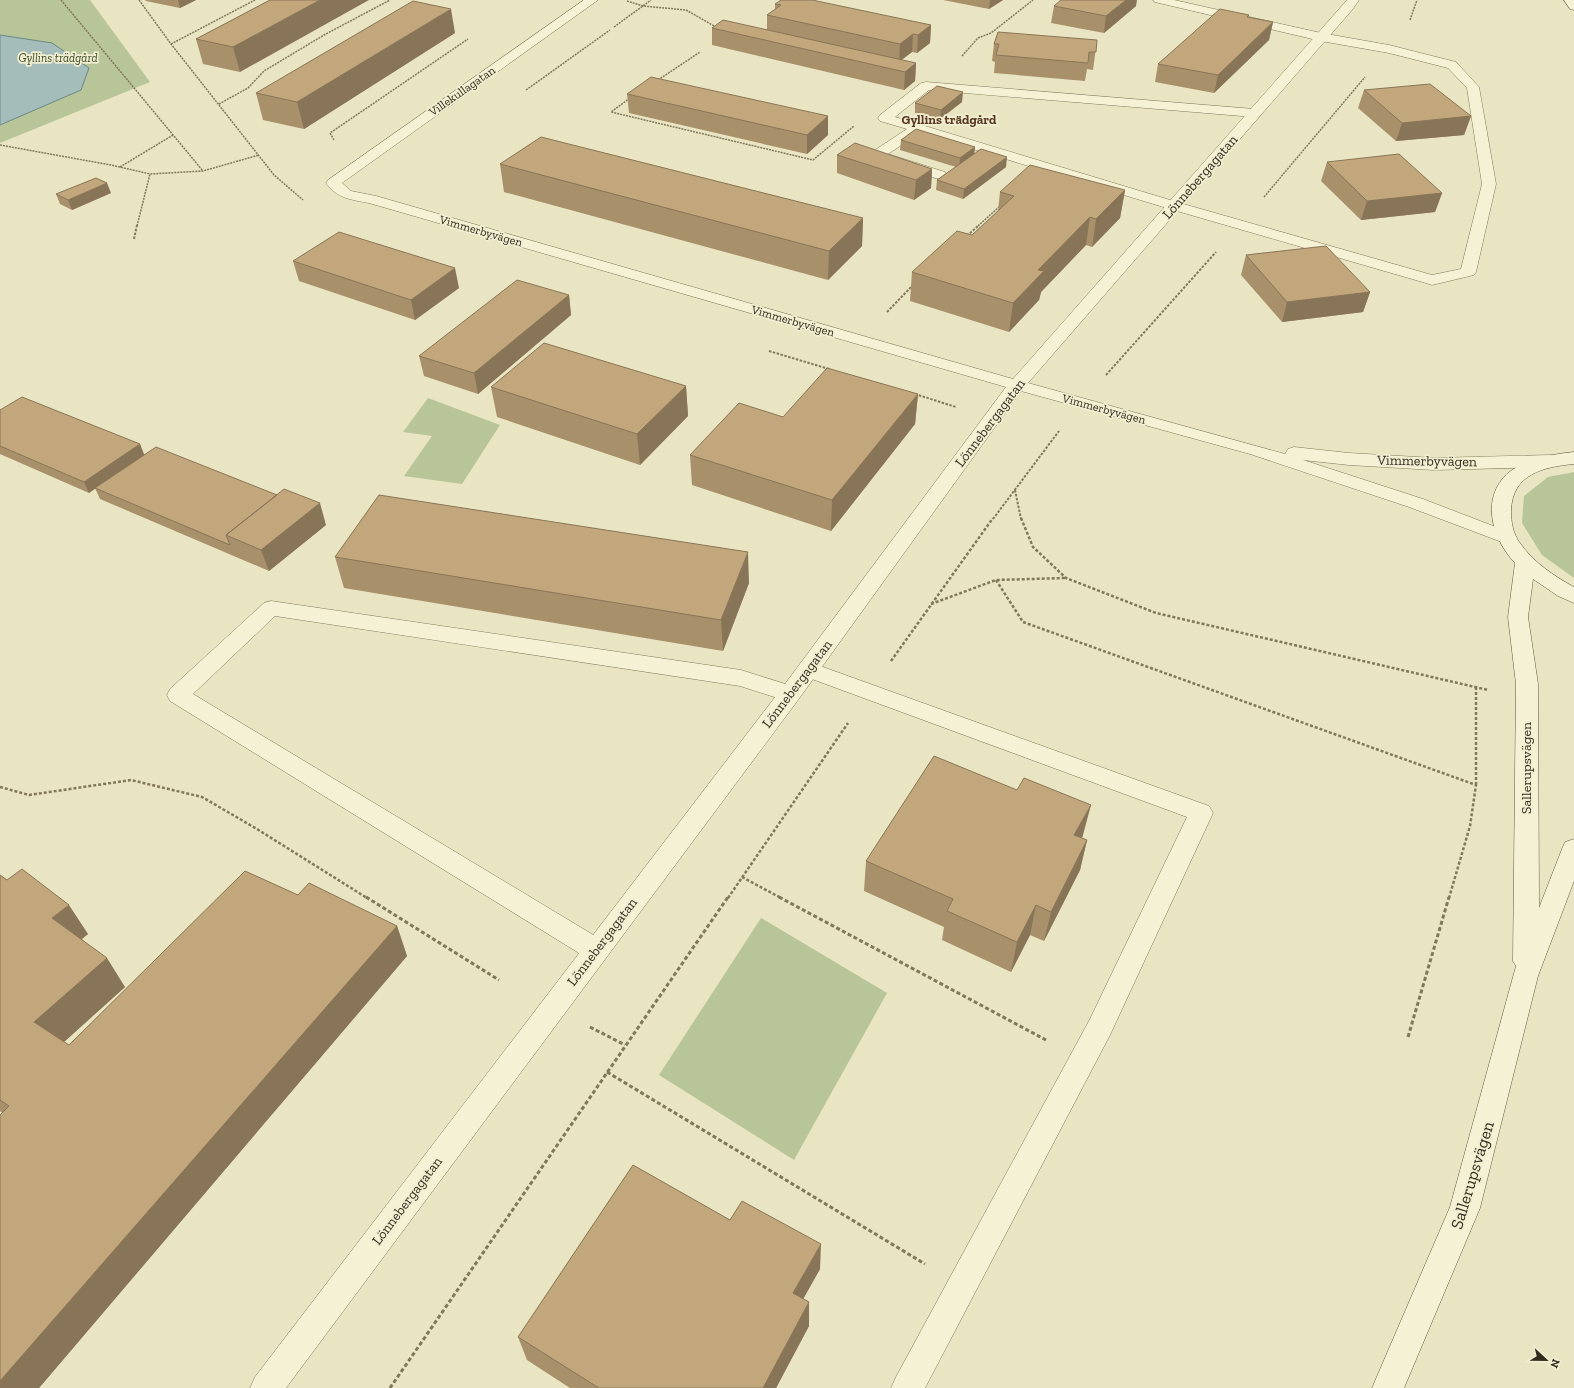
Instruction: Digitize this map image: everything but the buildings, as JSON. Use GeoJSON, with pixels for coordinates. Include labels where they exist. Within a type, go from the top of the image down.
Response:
{"type":"FeatureCollection","features":[{"type":"Feature","properties":{"kind":"street","name":"Villekullagatan"},"geometry":{"type":"LineString","coordinates":[[333,183],[592,0]]}},
{"type":"Feature","properties":{"kind":"street"},"geometry":{"type":"LineString","coordinates":[[1159,0],[1452,65],[1473,87],[1488,184],[1468,272],[1432,280],[1175,206],[885,118],[926,86],[1254,114]]}},
{"type":"Feature","properties":{"kind":"street","name":"Lönnebergagatan"},"geometry":{"type":"LineString","coordinates":[[266,1388],[808,670],[1017,385],[1348,8],[1353,0]]}},
{"type":"Feature","properties":{"kind":"street"},"geometry":{"type":"LineString","coordinates":[[1570,0],[1574,7]]}},
{"type":"Feature","properties":{"kind":"street"},"geometry":{"type":"LineString","coordinates":[[918,128],[877,154],[940,175]]}},
{"type":"Feature","properties":{"kind":"street","name":"Vimmerbyvägen"},"geometry":{"type":"LineString","coordinates":[[333,183],[346,194],[371,199],[1017,385],[1256,450],[1416,504],[1507,538]]}},
{"type":"Feature","properties":{"kind":"street","name":"Vimmerbyvägen"},"geometry":{"type":"LineString","coordinates":[[1256,450],[1349,459],[1434,464],[1550,461]]}},
{"type":"Feature","properties":{"kind":"street"},"geometry":{"type":"LineString","coordinates":[[1574,458],[1550,461],[1530,469],[1514,478],[1502,496],[1501,516],[1507,538],[1525,562],[1554,585],[1574,596]]}},
{"type":"Feature","properties":{"kind":"street","name":"Sallerupsvägen"},"geometry":{"type":"LineString","coordinates":[[1525,562],[1518,617],[1527,684],[1525,976]]}},
{"type":"Feature","properties":{"kind":"street"},"geometry":{"type":"LineString","coordinates":[[596,950],[178,695],[271,608],[741,678],[790,694]]}},
{"type":"Feature","properties":{"kind":"street"},"geometry":{"type":"LineString","coordinates":[[808,670],[1201,813],[1100,1027],[907,1388]]}},
{"type":"Feature","properties":{"kind":"street","name":"Sallerupsvägen"},"geometry":{"type":"LineString","coordinates":[[1388,1388],[1465,1208],[1525,976],[1574,849]]}},
{"type":"Feature","properties":{"kind":"path"},"geometry":{"type":"LineString","coordinates":[[61,0],[204,171]]}},
{"type":"Feature","properties":{"kind":"path"},"geometry":{"type":"LineString","coordinates":[[171,44],[255,0]]}},
{"type":"Feature","properties":{"kind":"path"},"geometry":{"type":"LineString","coordinates":[[219,104],[248,88],[264,71],[324,35],[390,0]]}},
{"type":"Feature","properties":{"kind":"path"},"geometry":{"type":"LineString","coordinates":[[624,0],[643,6],[686,10],[716,27]]}},
{"type":"Feature","properties":{"kind":"path"},"geometry":{"type":"LineString","coordinates":[[942,87],[967,49],[978,38],[991,33],[1033,0]]}},
{"type":"Feature","properties":{"kind":"path"},"geometry":{"type":"LineString","coordinates":[[368,158],[335,142],[330,133],[468,39]]}},
{"type":"Feature","properties":{"kind":"path"},"geometry":{"type":"LineString","coordinates":[[655,82],[700,52]]}},
{"type":"Feature","properties":{"kind":"path"},"geometry":{"type":"LineString","coordinates":[[636,94],[611,112],[813,160],[869,113],[888,116]]}},
{"type":"Feature","properties":{"kind":"path"},"geometry":{"type":"LineString","coordinates":[[119,167],[174,135]]}},
{"type":"Feature","properties":{"kind":"path"},"geometry":{"type":"LineString","coordinates":[[0,145],[111,165],[150,174],[204,171],[259,156]]}},
{"type":"Feature","properties":{"kind":"path"},"geometry":{"type":"LineString","coordinates":[[134,239],[150,174]]}},
{"type":"Feature","properties":{"kind":"path"},"geometry":{"type":"LineString","coordinates":[[965,237],[1000,206]]}},
{"type":"Feature","properties":{"kind":"path"},"geometry":{"type":"LineString","coordinates":[[887,312],[914,284]]}},
{"type":"Feature","properties":{"kind":"path"},"geometry":{"type":"LineString","coordinates":[[1014,489],[1020,520],[1033,547],[1066,578]]}},
{"type":"Feature","properties":{"kind":"path"},"geometry":{"type":"LineString","coordinates":[[931,604],[996,580],[1066,578],[1156,612],[1490,690]]}},
{"type":"Feature","properties":{"kind":"path"},"geometry":{"type":"LineString","coordinates":[[996,580],[1023,622],[1476,786]]}},
{"type":"Feature","properties":{"kind":"path"},"geometry":{"type":"LineString","coordinates":[[1408,1037],[1470,826],[1476,786],[1476,687]]}},
{"type":"Feature","properties":{"kind":"path"},"geometry":{"type":"LineString","coordinates":[[0,787],[29,795],[131,780],[202,797],[257,829],[499,980]]}},
{"type":"Feature","properties":{"kind":"path"},"geometry":{"type":"LineString","coordinates":[[742,877],[1082,1059]]}},
{"type":"Feature","properties":{"kind":"path"},"geometry":{"type":"LineString","coordinates":[[607,1072],[962,1286]]}},
{"type":"Feature","properties":{"kind":"green space","name":"Gyllins trädgård"},"geometry":{"type":"Polygon","coordinates":[[[0,0],[90,0],[150,82],[0,143],[0,0]]]}},
{"type":"Feature","properties":{"kind":"green space"},"geometry":{"type":"Polygon","coordinates":[[[428,398],[500,425],[462,484],[404,476],[432,436],[403,432],[428,398]]]}},
{"type":"Feature","properties":{"kind":"green space"},"geometry":{"type":"Polygon","coordinates":[[[1574,472],[1574,578],[1542,555],[1522,523],[1524,496],[1548,477],[1574,472]]]}},
{"type":"Feature","properties":{"kind":"green space"},"geometry":{"type":"Polygon","coordinates":[[[761,918],[887,993],[794,1160],[659,1075],[761,918]]]}},
{"type":"Feature","properties":{"kind":"water"},"geometry":{"type":"Polygon","coordinates":[[[0,35],[52,43],[89,68],[81,90],[0,125],[0,35]]]}},
{"type":"Feature","properties":{"kind":"district","name":"Gyllins trädgård"},"geometry":{"type":"Point","coordinates":[949,119]}}]}
